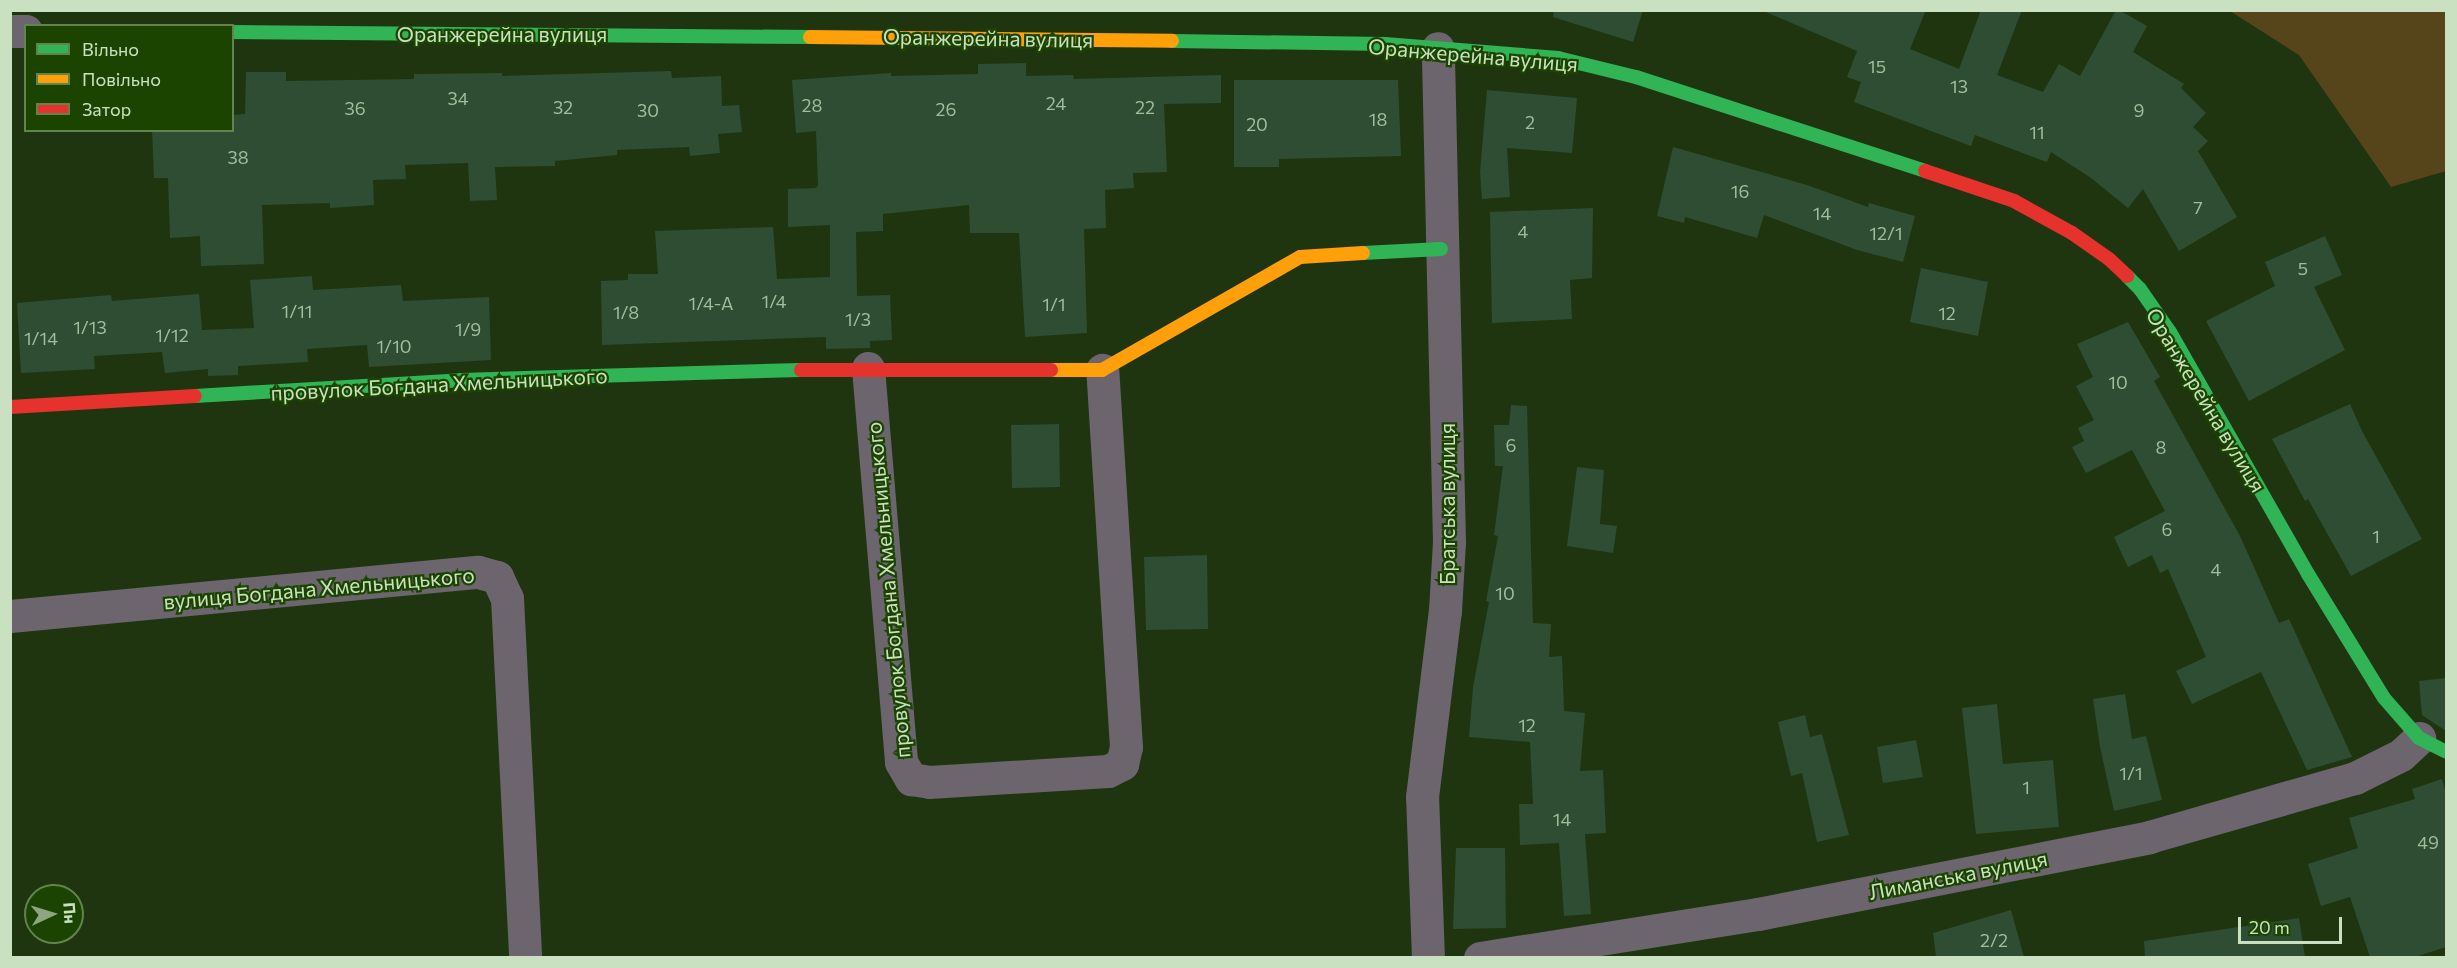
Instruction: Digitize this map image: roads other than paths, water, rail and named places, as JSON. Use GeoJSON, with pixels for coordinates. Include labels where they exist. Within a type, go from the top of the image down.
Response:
{"type":"FeatureCollection","features":[{"type":"Feature","properties":{"kind":"street","name":"Оранжерейна вулиця"},"geometry":{"type":"LineString","coordinates":[[234,32],[1385,44],[1558,58],[1636,77],[1800,128],[2014,201],[2072,233],[2109,259],[2140,289],[2170,332],[2308,574],[2384,698],[2403,722],[2433,745]]}},
{"type":"Feature","properties":{"kind":"street","name":"Братська вулиця"},"geometry":{"type":"LineString","coordinates":[[1428,957],[1422,797],[1445,611],[1449,542],[1438,48]]}},
{"type":"Feature","properties":{"kind":"street"},"geometry":{"type":"LineString","coordinates":[[1102,370],[1300,257],[1442,249]]}},
{"type":"Feature","properties":{"kind":"street","name":"провулок Богдана Хмельницького"},"geometry":{"type":"LineString","coordinates":[[10,407],[461,380],[868,368],[1102,370],[1126,747],[1122,764],[1108,771],[929,782],[911,779],[900,762],[868,368]]}},
{"type":"Feature","properties":{"kind":"street","name":"вулиця Богдана Хмельницького"},"geometry":{"type":"LineString","coordinates":[[10,616],[478,572],[497,577],[507,598],[525,957]]}},
{"type":"Feature","properties":{"kind":"street","name":"Лиманська вулиця"},"geometry":{"type":"LineString","coordinates":[[1480,957],[1758,914],[2149,837],[2355,778],[2401,754],[2433,745]]}}]}
